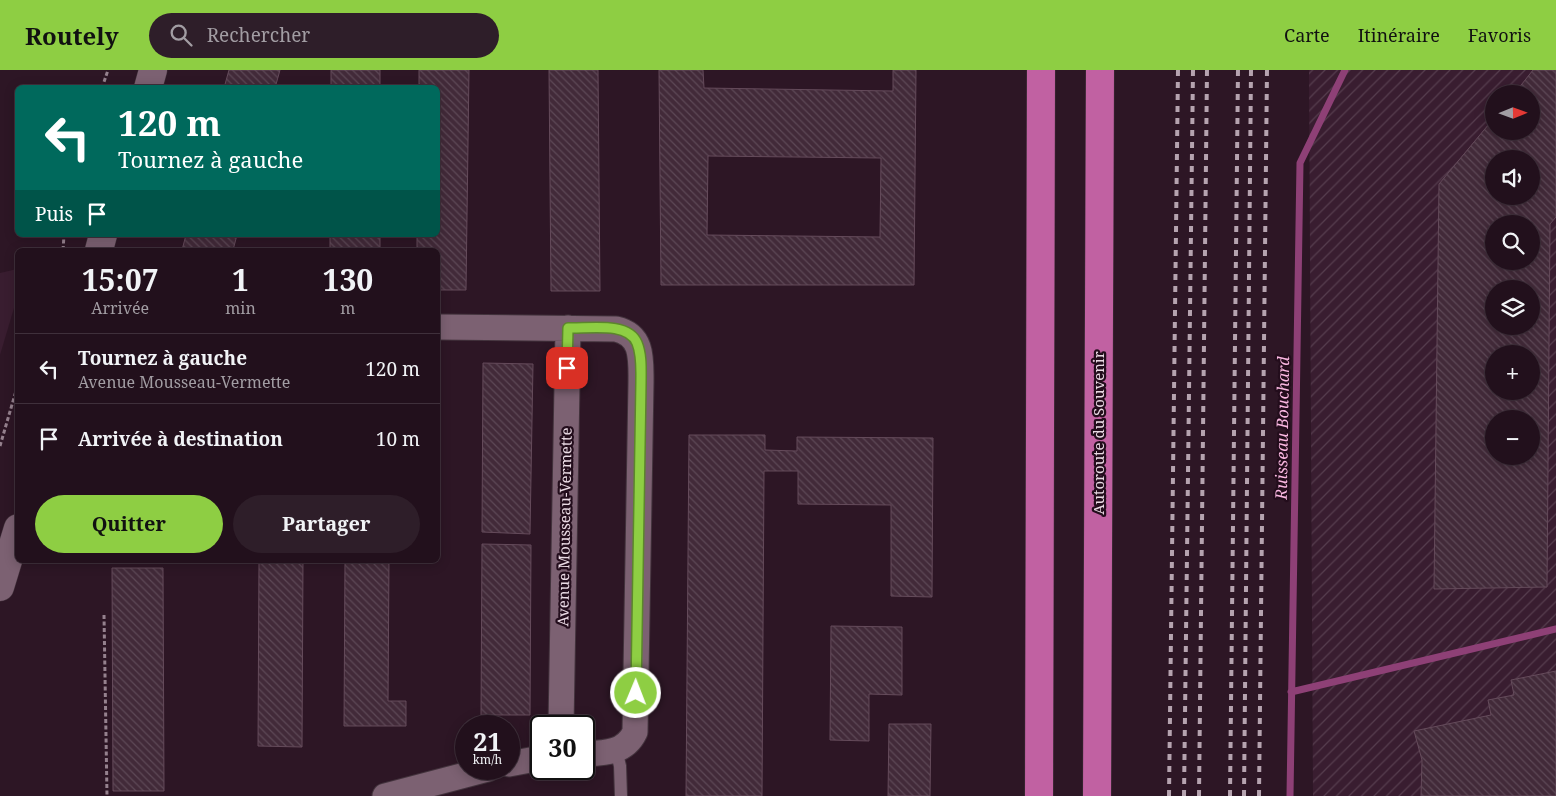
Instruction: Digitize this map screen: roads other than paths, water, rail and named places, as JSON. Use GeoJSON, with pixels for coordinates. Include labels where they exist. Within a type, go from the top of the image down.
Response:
{"type":"FeatureCollection","features":[{"type":"Feature","properties":{"kind":"highway"},"geometry":{"type":"LineString","coordinates":[[1038,796],[1041,70]]}},
{"type":"Feature","properties":{"kind":"highway","name":"Autoroute du Souvenir"},"geometry":{"type":"LineString","coordinates":[[1097,796],[1100,70]]}},
{"type":"Feature","properties":{"kind":"main road"},"geometry":{"type":"LineString","coordinates":[[149,85],[153,70]]}},
{"type":"Feature","properties":{"kind":"main road"},"geometry":{"type":"LineString","coordinates":[[0,587],[15,538]]}},
{"type":"Feature","properties":{"kind":"street"},"geometry":{"type":"LineString","coordinates":[[440,326],[622,330],[635,338],[640,354],[636,724],[632,739],[627,745],[616,750],[595,753]]}},
{"type":"Feature","properties":{"kind":"street","name":"Avenue Mousseau-Vermette"},"geometry":{"type":"LineString","coordinates":[[561,715],[568,328]]}},
{"type":"Feature","properties":{"kind":"street"},"geometry":{"type":"LineString","coordinates":[[385,796],[455,778]]}},
{"type":"Feature","properties":{"kind":"lane"},"geometry":{"type":"LineString","coordinates":[[616,750],[620,766],[621,796]]}},
{"type":"Feature","properties":{"kind":"waterway","name":"Ruisseau Bouchard"},"geometry":{"type":"LineString","coordinates":[[1290,796],[1300,163],[1345,70]]}},
{"type":"Feature","properties":{"kind":"waterway"},"geometry":{"type":"LineString","coordinates":[[1291,692],[1556,629]]}},
{"type":"Feature","properties":{"kind":"railway"},"geometry":{"type":"LineString","coordinates":[[1169,796],[1178,70]]}},
{"type":"Feature","properties":{"kind":"railway"},"geometry":{"type":"LineString","coordinates":[[1184,796],[1193,70]]}},
{"type":"Feature","properties":{"kind":"railway"},"geometry":{"type":"LineString","coordinates":[[1199,796],[1207,70]]}},
{"type":"Feature","properties":{"kind":"railway"},"geometry":{"type":"LineString","coordinates":[[1230,796],[1238,70]]}},
{"type":"Feature","properties":{"kind":"railway"},"geometry":{"type":"LineString","coordinates":[[1244,796],[1251,70]]}},
{"type":"Feature","properties":{"kind":"railway"},"geometry":{"type":"LineString","coordinates":[[1259,796],[1267,70]]}}]}
